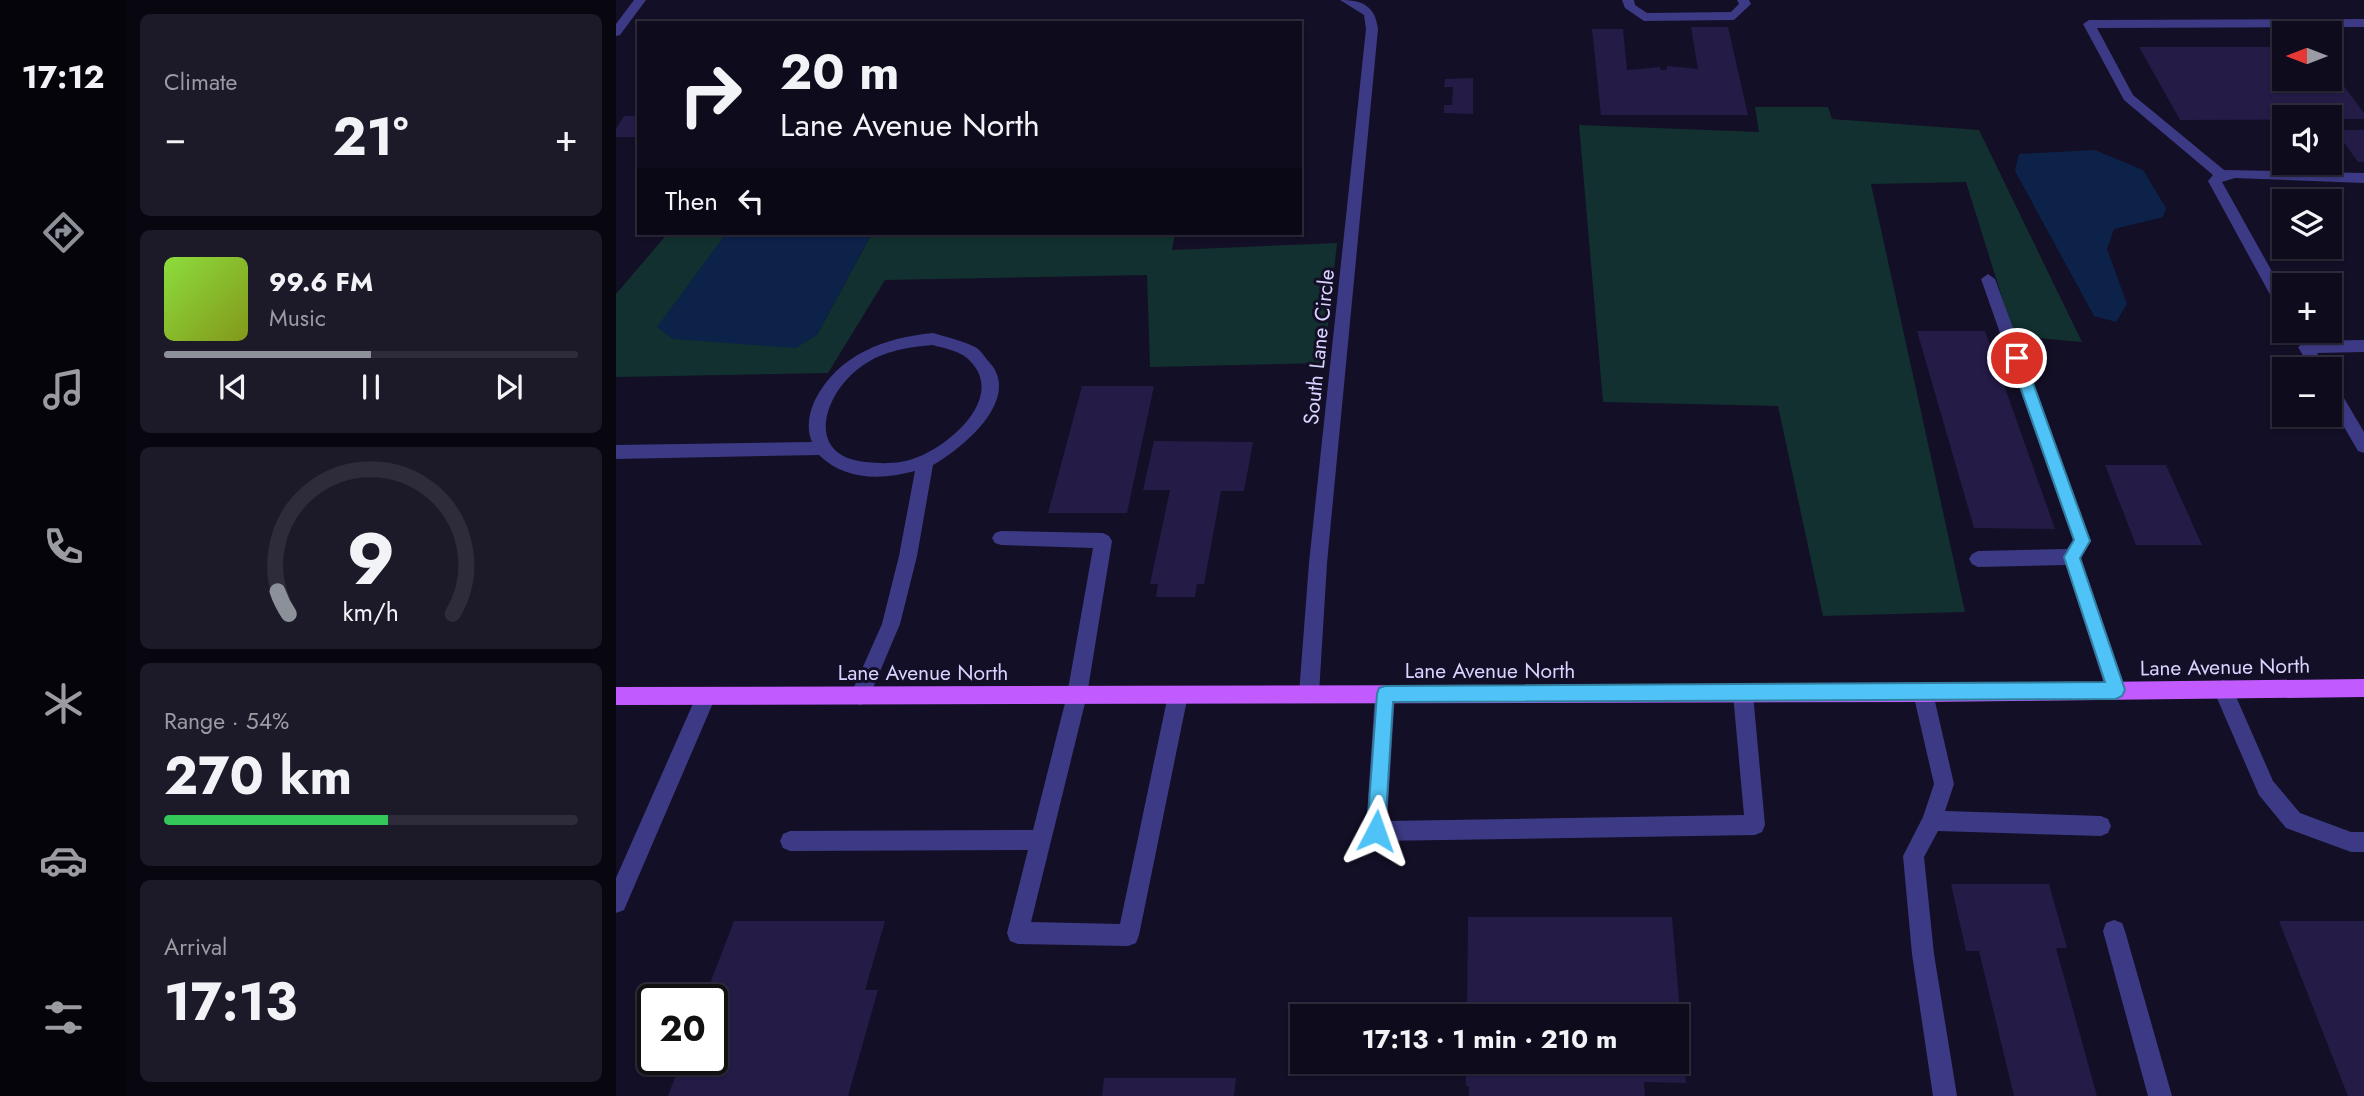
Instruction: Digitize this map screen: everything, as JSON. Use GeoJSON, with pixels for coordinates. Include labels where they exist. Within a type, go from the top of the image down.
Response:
{"type":"FeatureCollection","features":[{"type":"Feature","properties":{"kind":"main road","name":"Lane Avenue North"},"geometry":{"type":"LineString","coordinates":[[616,696],[1743,694],[2364,688]]}},
{"type":"Feature","properties":{"kind":"street"},"geometry":{"type":"LineString","coordinates":[[616,32],[640,0]]}},
{"type":"Feature","properties":{"kind":"street"},"geometry":{"type":"LineString","coordinates":[[1346,0],[1365,4]]}},
{"type":"Feature","properties":{"kind":"street"},"geometry":{"type":"LineString","coordinates":[[1628,0],[1629,6],[1644,17],[1734,16],[1745,5],[1743,0]]}},
{"type":"Feature","properties":{"kind":"street","name":"South Lane Circle"},"geometry":{"type":"LineString","coordinates":[[1309,694],[1318,563],[1372,29],[1370,14],[1365,4]]}},
{"type":"Feature","properties":{"kind":"street"},"geometry":{"type":"LineString","coordinates":[[2221,175],[2128,97],[2089,24],[2364,23]]}},
{"type":"Feature","properties":{"kind":"street"},"geometry":{"type":"LineString","coordinates":[[2272,285],[2215,181],[2221,175],[2235,173],[2364,177]]}},
{"type":"Feature","properties":{"kind":"street"},"geometry":{"type":"LineString","coordinates":[[1988,279],[2082,541],[2072,557]]}},
{"type":"Feature","properties":{"kind":"street"},"geometry":{"type":"LineString","coordinates":[[933,339],[956,343],[975,353],[987,368],[991,387],[986,408],[972,429],[952,447],[925,462],[894,471],[864,471],[839,464],[822,448],[816,429],[819,407],[831,385],[852,365],[878,350],[906,341],[933,339]]}},
{"type":"Feature","properties":{"kind":"street"},"geometry":{"type":"LineString","coordinates":[[2304,343],[2312,357]]}},
{"type":"Feature","properties":{"kind":"street"},"geometry":{"type":"LineString","coordinates":[[2306,347],[2364,346]]}},
{"type":"Feature","properties":{"kind":"street"},"geometry":{"type":"LineString","coordinates":[[2342,409],[2364,446]]}},
{"type":"Feature","properties":{"kind":"street"},"geometry":{"type":"LineString","coordinates":[[616,452],[822,448]]}},
{"type":"Feature","properties":{"kind":"street"},"geometry":{"type":"LineString","coordinates":[[860,696],[891,624],[908,556],[925,462]]}},
{"type":"Feature","properties":{"kind":"street"},"geometry":{"type":"LineString","coordinates":[[1001,538],[1103,541],[1077,695],[1017,933],[1128,935],[1178,695]]}},
{"type":"Feature","properties":{"kind":"street"},"geometry":{"type":"LineString","coordinates":[[1978,559],[2072,557]]}},
{"type":"Feature","properties":{"kind":"street"},"geometry":{"type":"LineString","coordinates":[[2072,557],[2116,690]]}},
{"type":"Feature","properties":{"kind":"street"},"geometry":{"type":"LineString","coordinates":[[2222,689],[2266,788],[2293,821],[2351,842],[2364,842]]}},
{"type":"Feature","properties":{"kind":"street"},"geometry":{"type":"LineString","coordinates":[[1923,693],[1944,784],[1931,821],[1913,856],[1923,954],[1945,1096]]}},
{"type":"Feature","properties":{"kind":"street"},"geometry":{"type":"LineString","coordinates":[[1385,694],[1376,831],[1755,825],[1743,694]]}},
{"type":"Feature","properties":{"kind":"street"},"geometry":{"type":"LineString","coordinates":[[616,902],[706,696]]}},
{"type":"Feature","properties":{"kind":"street"},"geometry":{"type":"LineString","coordinates":[[1931,821],[2101,826]]}},
{"type":"Feature","properties":{"kind":"street"},"geometry":{"type":"LineString","coordinates":[[790,841],[1040,841]]}},
{"type":"Feature","properties":{"kind":"street"},"geometry":{"type":"LineString","coordinates":[[2114,931],[2160,1096]]}},
{"type":"Feature","properties":{"kind":"green space"},"geometry":{"type":"Polygon","coordinates":[[[1755,107],[1828,107],[1832,119],[1979,130],[2082,342],[2014,336],[1966,182],[1871,184],[1965,612],[1823,616],[1778,406],[1603,402],[1579,125],[1759,132],[1755,107]]]}},
{"type":"Feature","properties":{"kind":"green space"},"geometry":{"type":"Polygon","coordinates":[[[666,235],[728,235],[658,327],[817,335],[871,235],[1175,235],[1172,250],[1337,243],[1324,363],[1150,367],[1147,275],[885,280],[828,373],[616,377],[616,294],[666,235]]]}},
{"type":"Feature","properties":{"kind":"water"},"geometry":{"type":"Polygon","coordinates":[[[2095,150],[2143,170],[2166,208],[2163,217],[2114,229],[2107,249],[2127,304],[2116,322],[2094,316],[2015,171],[2019,154],[2095,150]]]}},
{"type":"Feature","properties":{"kind":"water"},"geometry":{"type":"Polygon","coordinates":[[[728,235],[871,235],[817,335],[796,348],[673,339],[657,327],[728,235]]]}},
{"type":"Feature","properties":{"kind":"building"},"geometry":{"type":"Polygon","coordinates":[[[1691,27],[1728,27],[1748,115],[1601,115],[1592,29],[1623,29],[1627,70],[1660,67],[1661,70],[1667,70],[1667,66],[1698,69],[1691,27]]]}},
{"type":"Feature","properties":{"kind":"building"},"geometry":{"type":"Polygon","coordinates":[[[2139,47],[2272,47],[2272,91],[2342,91],[2342,83],[2364,113],[2364,119],[2342,119],[2342,105],[2272,105],[2272,120],[2180,120],[2139,47]]]}},
{"type":"Feature","properties":{"kind":"building"},"geometry":{"type":"Polygon","coordinates":[[[1473,78],[1473,114],[1444,113],[1444,105],[1452,105],[1453,87],[1444,87],[1445,79],[1473,78]]]}},
{"type":"Feature","properties":{"kind":"building"},"geometry":{"type":"Polygon","coordinates":[[[624,116],[637,116],[637,137],[616,137],[616,129],[624,116]]]}},
{"type":"Feature","properties":{"kind":"building"},"geometry":{"type":"Polygon","coordinates":[[[2342,130],[2364,130],[2364,162],[2358,162],[2342,140],[2342,130]]]}},
{"type":"Feature","properties":{"kind":"building"},"geometry":{"type":"Polygon","coordinates":[[[1917,331],[1985,331],[2055,529],[1974,528],[1917,331]]]}},
{"type":"Feature","properties":{"kind":"building"},"geometry":{"type":"Polygon","coordinates":[[[1082,386],[1154,386],[1127,513],[1048,513],[1082,386]]]}},
{"type":"Feature","properties":{"kind":"building"},"geometry":{"type":"Polygon","coordinates":[[[1154,441],[1253,442],[1244,491],[1221,491],[1204,584],[1197,584],[1195,597],[1156,597],[1158,584],[1150,584],[1170,490],[1143,490],[1154,441]]]}},
{"type":"Feature","properties":{"kind":"building"},"geometry":{"type":"Polygon","coordinates":[[[2105,465],[2166,465],[2202,545],[2136,545],[2105,465]]]}},
{"type":"Feature","properties":{"kind":"building"},"geometry":{"type":"Polygon","coordinates":[[[1951,884],[2049,884],[2067,948],[2056,948],[2097,1096],[2014,1096],[1979,951],[1966,951],[1951,884]]]}},
{"type":"Feature","properties":{"kind":"building"},"geometry":{"type":"Polygon","coordinates":[[[1468,917],[1672,917],[1679,1004],[1467,1004],[1468,917]]]}},
{"type":"Feature","properties":{"kind":"building"},"geometry":{"type":"Polygon","coordinates":[[[734,921],[885,921],[865,990],[878,990],[848,1096],[668,1096],[676,1075],[728,1075],[728,984],[710,984],[734,921]]]}},
{"type":"Feature","properties":{"kind":"building"},"geometry":{"type":"Polygon","coordinates":[[[2279,921],[2364,921],[2364,1096],[2348,1096],[2279,921]]]}},
{"type":"Feature","properties":{"kind":"building"},"geometry":{"type":"Polygon","coordinates":[[[1466,1074],[1685,1074],[1686,1083],[1644,1082],[1645,1096],[1469,1096],[1469,1086],[1466,1086],[1466,1074]]]}},
{"type":"Feature","properties":{"kind":"building"},"geometry":{"type":"Polygon","coordinates":[[[1104,1078],[1236,1078],[1234,1096],[1102,1096],[1104,1078]]]}},
{"type":"Feature","properties":{"kind":"route"},"geometry":{"type":"LineString","coordinates":[[1376,831],[1385,694],[2116,690],[2072,557],[2082,541],[2066,489],[2017,358]]}}]}
